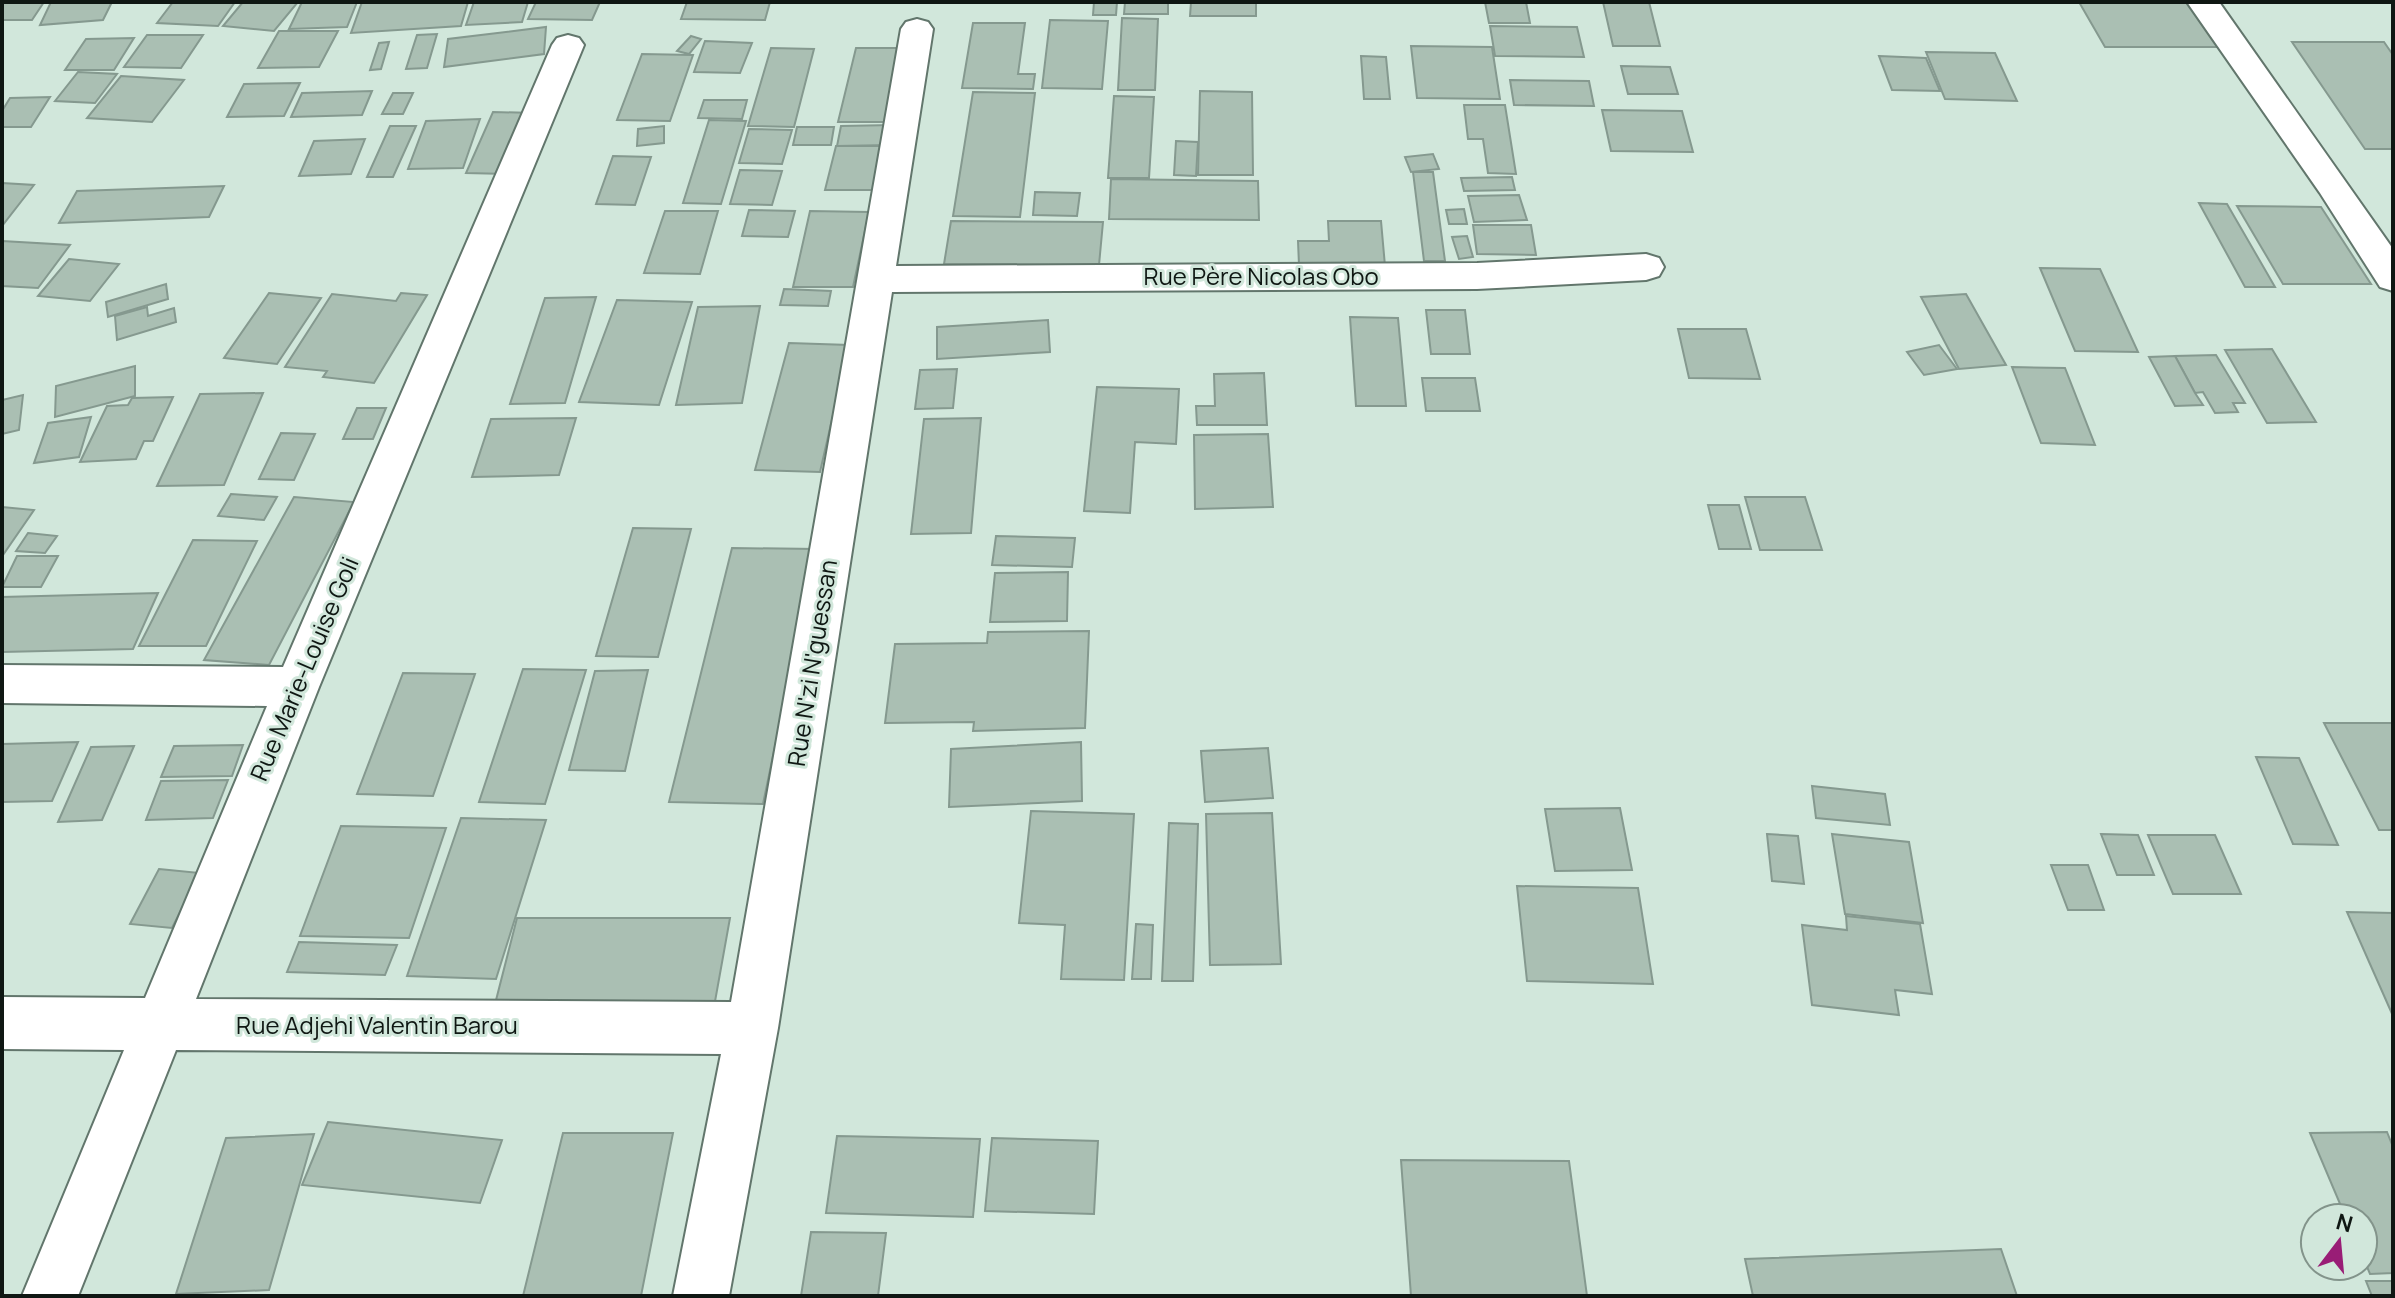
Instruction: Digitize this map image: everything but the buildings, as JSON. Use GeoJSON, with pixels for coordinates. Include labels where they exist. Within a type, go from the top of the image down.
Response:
{"type":"FeatureCollection","features":[{"type":"Feature","properties":{"kind":"street"},"geometry":{"type":"LineString","coordinates":[[2203,2],[2332,185],[2393,278]]}},
{"type":"Feature","properties":{"kind":"street","name":"Rue N'zi N'guessan"},"geometry":{"type":"LineString","coordinates":[[701,1296],[752,1028],[917,29]]}},
{"type":"Feature","properties":{"kind":"street","name":"Rue Marie-Louise Goli"},"geometry":{"type":"LineString","coordinates":[[50,1296],[157,1025],[568,45]]}},
{"type":"Feature","properties":{"kind":"street","name":"Rue Père Nicolas Obo"},"geometry":{"type":"LineString","coordinates":[[876,279],[1477,276],[1646,267]]}},
{"type":"Feature","properties":{"kind":"street"},"geometry":{"type":"LineString","coordinates":[[2,684],[297,687]]}},
{"type":"Feature","properties":{"kind":"street","name":"Rue Adjehi Valentin Barou"},"geometry":{"type":"LineString","coordinates":[[2,1023],[752,1028]]}}]}
